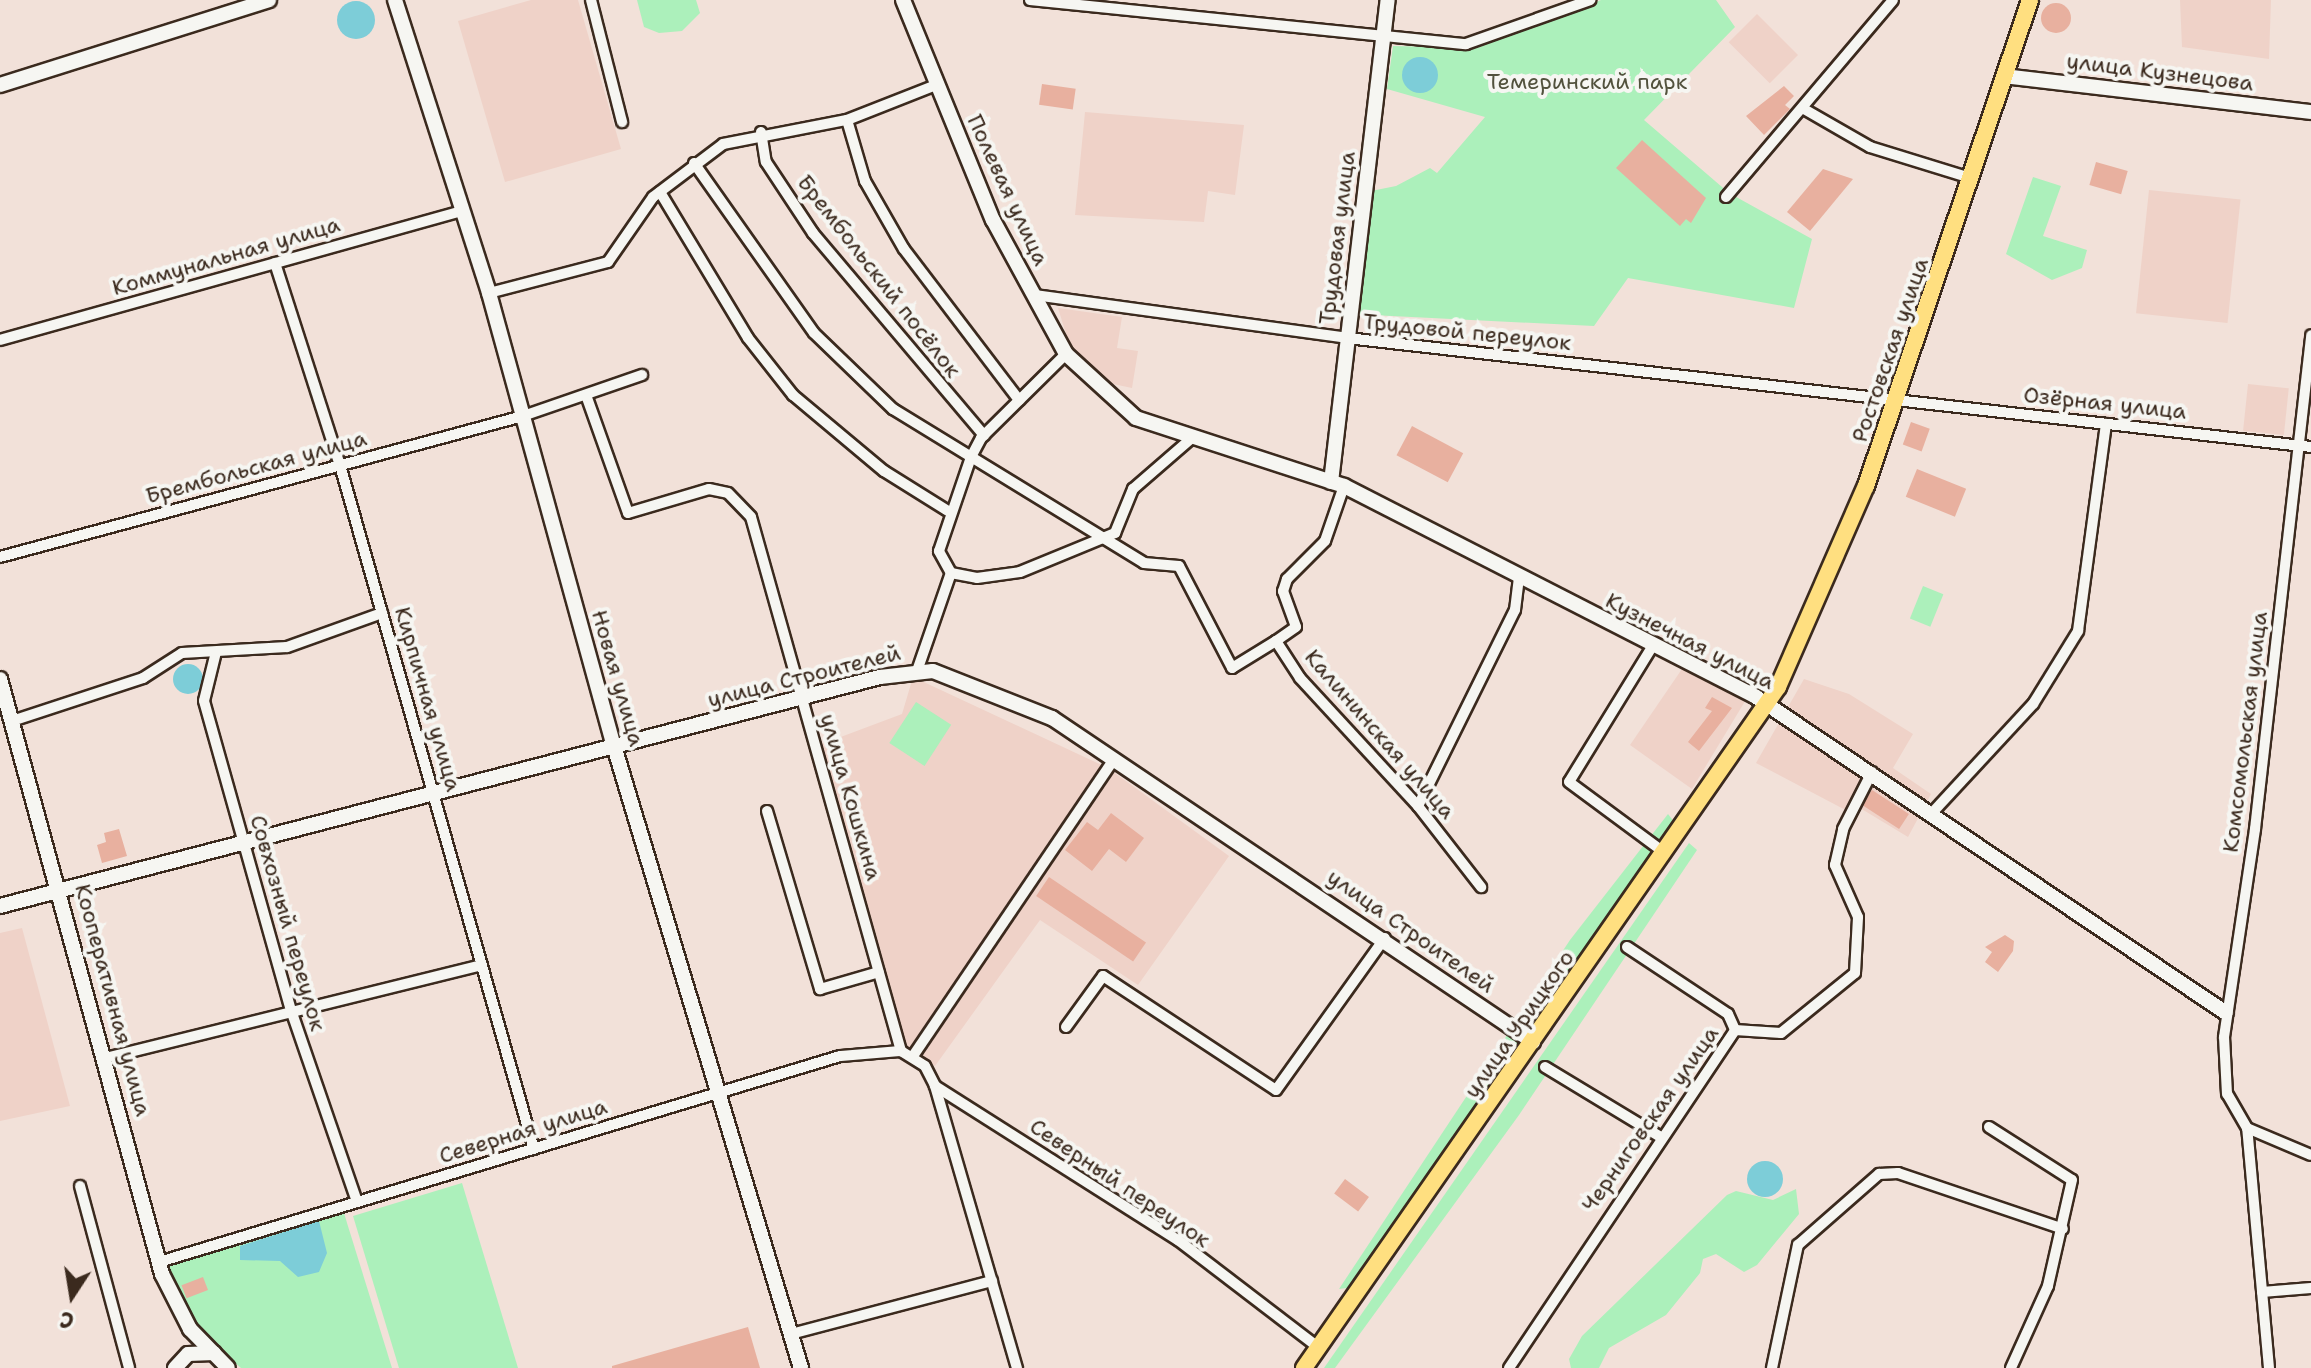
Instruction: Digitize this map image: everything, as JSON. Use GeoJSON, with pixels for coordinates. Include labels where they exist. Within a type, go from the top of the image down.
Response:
{"type":"FeatureCollection","features":[{"type":"Feature","properties":{"kind":"main road","name":"Ростовская улица"},"geometry":{"type":"LineString","coordinates":[[1768,704],[1850,528],[2030,0]]}},
{"type":"Feature","properties":{"kind":"main road","name":"улица Урицкого"},"geometry":{"type":"LineString","coordinates":[[1304,1368],[1768,704]]}},
{"type":"Feature","properties":{"kind":"street"},"geometry":{"type":"LineString","coordinates":[[0,85],[269,0]]}},
{"type":"Feature","properties":{"kind":"street","name":"Новая улица"},"geometry":{"type":"LineString","coordinates":[[395,0],[489,293],[614,746],[723,1092],[801,1368]]}},
{"type":"Feature","properties":{"kind":"street"},"geometry":{"type":"LineString","coordinates":[[591,0],[622,122]]}},
{"type":"Feature","properties":{"kind":"street","name":"Полевая улица"},"geometry":{"type":"LineString","coordinates":[[903,0],[993,220],[1066,354],[1095,386]]}},
{"type":"Feature","properties":{"kind":"street"},"geometry":{"type":"LineString","coordinates":[[1030,0],[1383,40],[1466,44],[1590,0]]}},
{"type":"Feature","properties":{"kind":"street","name":"Трудовая улица"},"geometry":{"type":"LineString","coordinates":[[1338,484],[1347,338],[1388,0]]}},
{"type":"Feature","properties":{"kind":"street"},"geometry":{"type":"LineString","coordinates":[[1726,197],[1804,109],[1893,0]]}},
{"type":"Feature","properties":{"kind":"street","name":"улица Кузнецова"},"geometry":{"type":"LineString","coordinates":[[2004,76],[2311,112]]}},
{"type":"Feature","properties":{"kind":"street"},"geometry":{"type":"LineString","coordinates":[[489,293],[608,262],[660,192],[694,163],[723,144],[761,132],[847,120],[936,85]]}},
{"type":"Feature","properties":{"kind":"street"},"geometry":{"type":"LineString","coordinates":[[1804,109],[1870,147],[1971,178]]}},
{"type":"Feature","properties":{"kind":"street","name":"Брембольский посёлок"},"geometry":{"type":"LineString","coordinates":[[847,120],[865,181],[904,249],[1019,400]]}},
{"type":"Feature","properties":{"kind":"street","name":"Брембольский посёлок"},"geometry":{"type":"LineString","coordinates":[[761,132],[766,162],[813,233],[984,435]]}},
{"type":"Feature","properties":{"kind":"street"},"geometry":{"type":"LineString","coordinates":[[694,163],[814,333],[893,409],[1144,563],[1179,566],[1232,668],[1276,641]]}},
{"type":"Feature","properties":{"kind":"street"},"geometry":{"type":"LineString","coordinates":[[660,192],[748,338],[793,395],[884,471],[948,511]]}},
{"type":"Feature","properties":{"kind":"street","name":"Коммунальная улица"},"geometry":{"type":"LineString","coordinates":[[0,340],[463,211]]}},
{"type":"Feature","properties":{"kind":"street","name":"Кирпичная улица"},"geometry":{"type":"LineString","coordinates":[[275,263],[340,465],[534,1149]]}},
{"type":"Feature","properties":{"kind":"street","name":"Трудовой переулок"},"geometry":{"type":"LineString","coordinates":[[1034,295],[1347,338],[1895,400]]}},
{"type":"Feature","properties":{"kind":"street","name":"Комсомольская улица"},"geometry":{"type":"LineString","coordinates":[[2247,1128],[2227,1094],[2226,1013],[2255,829],[2305,446],[2311,335]]}},
{"type":"Feature","properties":{"kind":"street"},"geometry":{"type":"LineString","coordinates":[[917,671],[951,573],[939,551],[948,511],[971,457],[984,435],[1066,354]]}},
{"type":"Feature","properties":{"kind":"street","name":"Брембольская улица"},"geometry":{"type":"LineString","coordinates":[[0,557],[523,416],[642,375]]}},
{"type":"Feature","properties":{"kind":"street","name":"Кузнечная улица"},"geometry":{"type":"LineString","coordinates":[[1095,386],[1136,418],[1338,484],[1768,704],[2226,1013]]}},
{"type":"Feature","properties":{"kind":"street","name":"улица Кошкина"},"geometry":{"type":"LineString","coordinates":[[586,395],[628,513],[709,489],[741,503],[802,697],[901,1051]]}},
{"type":"Feature","properties":{"kind":"street","name":"Озёрная улица"},"geometry":{"type":"LineString","coordinates":[[1895,400],[2305,446]]}},
{"type":"Feature","properties":{"kind":"street"},"geometry":{"type":"LineString","coordinates":[[1932,813],[2033,704],[2078,631],[2106,424]]}},
{"type":"Feature","properties":{"kind":"street"},"geometry":{"type":"LineString","coordinates":[[951,573],[977,578],[1020,572],[1115,533],[1133,489],[1193,437]]}},
{"type":"Feature","properties":{"kind":"street","name":"Калининская улица"},"geometry":{"type":"LineString","coordinates":[[1338,484],[1325,541],[1287,579],[1283,591],[1296,627],[1276,641],[1300,678],[1418,806],[1481,887]]}},
{"type":"Feature","properties":{"kind":"street"},"geometry":{"type":"LineString","coordinates":[[1418,806],[1515,610],[1519,579]]}},
{"type":"Feature","properties":{"kind":"street"},"geometry":{"type":"LineString","coordinates":[[12,721],[143,678],[182,653],[287,647],[382,613]]}},
{"type":"Feature","properties":{"kind":"street"},"geometry":{"type":"LineString","coordinates":[[1652,647],[1569,782],[1666,854]]}},
{"type":"Feature","properties":{"kind":"street","name":"Совхозный переулок"},"geometry":{"type":"LineString","coordinates":[[216,652],[204,701],[291,1010],[357,1202]]}},
{"type":"Feature","properties":{"kind":"street","name":"улица Строителей"},"geometry":{"type":"LineString","coordinates":[[0,906],[802,697],[917,671],[937,672],[1052,718],[1385,938],[1533,1042]]}},
{"type":"Feature","properties":{"kind":"street","name":"Кооперативная улица"},"geometry":{"type":"LineString","coordinates":[[0,679],[62,891],[159,1262],[190,1329]]}},
{"type":"Feature","properties":{"kind":"street"},"geometry":{"type":"LineString","coordinates":[[913,1056],[1114,759]]}},
{"type":"Feature","properties":{"kind":"street","name":"Черниговская улица"},"geometry":{"type":"LineString","coordinates":[[1509,1368],[1659,1136],[1735,1030],[1781,1033],[1855,973],[1858,917],[1835,865],[1843,829],[1872,772]]}},
{"type":"Feature","properties":{"kind":"street"},"geometry":{"type":"LineString","coordinates":[[767,811],[820,989],[879,972]]}},
{"type":"Feature","properties":{"kind":"street"},"geometry":{"type":"LineString","coordinates":[[1066,1027],[1103,976],[1276,1090],[1385,938]]}},
{"type":"Feature","properties":{"kind":"street"},"geometry":{"type":"LineString","coordinates":[[1627,947],[1728,1014],[1735,1030]]}},
{"type":"Feature","properties":{"kind":"street"},"geometry":{"type":"LineString","coordinates":[[106,1058],[482,965]]}},
{"type":"Feature","properties":{"kind":"street"},"geometry":{"type":"LineString","coordinates":[[901,1051],[913,1056],[935,1086],[1017,1368]]}},
{"type":"Feature","properties":{"kind":"street","name":"Северная улица"},"geometry":{"type":"LineString","coordinates":[[159,1262],[840,1056],[901,1051]]}},
{"type":"Feature","properties":{"kind":"street"},"geometry":{"type":"LineString","coordinates":[[1545,1067],[1659,1136]]}},
{"type":"Feature","properties":{"kind":"street","name":"Северный переулок"},"geometry":{"type":"LineString","coordinates":[[935,1086],[1178,1240],[1318,1347]]}},
{"type":"Feature","properties":{"kind":"street"},"geometry":{"type":"LineString","coordinates":[[1989,1127],[2072,1180],[2048,1286],[2011,1368]]}},
{"type":"Feature","properties":{"kind":"street"},"geometry":{"type":"LineString","coordinates":[[2269,1368],[2247,1128],[2311,1155]]}},
{"type":"Feature","properties":{"kind":"street"},"geometry":{"type":"LineString","coordinates":[[1772,1368],[1798,1245],[1879,1174],[1898,1173],[2063,1229]]}},
{"type":"Feature","properties":{"kind":"street"},"geometry":{"type":"LineString","coordinates":[[80,1186],[129,1368]]}},
{"type":"Feature","properties":{"kind":"street"},"geometry":{"type":"LineString","coordinates":[[791,1334],[992,1281]]}},
{"type":"Feature","properties":{"kind":"street"},"geometry":{"type":"LineString","coordinates":[[2262,1292],[2311,1288]]}},
{"type":"Feature","properties":{"kind":"street"},"geometry":{"type":"LineString","coordinates":[[177,1366],[190,1329],[229,1366]]}},
{"type":"Feature","properties":{"kind":"street"},"geometry":{"type":"LineString","coordinates":[[177,1366],[202,1350],[229,1366]]}},
{"type":"Feature","properties":{"kind":"shaded area"},"geometry":{"type":"Polygon","coordinates":[[[531,0],[578,0],[621,149],[505,182],[458,21],[531,0]]]}},
{"type":"Feature","properties":{"kind":"shaded area"},"geometry":{"type":"Polygon","coordinates":[[[2180,0],[2271,0],[2269,59],[2182,47],[2180,0]]]}},
{"type":"Feature","properties":{"kind":"shaded area"},"geometry":{"type":"Polygon","coordinates":[[[1757,14],[1798,55],[1770,83],[1729,42],[1757,14]]]}},
{"type":"Feature","properties":{"kind":"shaded area"},"geometry":{"type":"Polygon","coordinates":[[[1085,112],[1244,125],[1235,195],[1208,191],[1204,222],[1075,215],[1085,112]]]}},
{"type":"Feature","properties":{"kind":"shaded area"},"geometry":{"type":"Polygon","coordinates":[[[2149,190],[2240,200],[2228,323],[2136,313],[2149,190]]]}},
{"type":"Feature","properties":{"kind":"shaded area"},"geometry":{"type":"Polygon","coordinates":[[[1058,308],[1122,317],[1117,348],[1138,351],[1132,388],[1099,381],[1071,350],[1058,308]]]}},
{"type":"Feature","properties":{"kind":"shaded area"},"geometry":{"type":"Polygon","coordinates":[[[2248,384],[2289,388],[2284,435],[2243,431],[2248,384]]]}},
{"type":"Feature","properties":{"kind":"shaded area"},"geometry":{"type":"Polygon","coordinates":[[[1684,666],[1747,698],[1692,789],[1630,745],[1684,666]]]}},
{"type":"Feature","properties":{"kind":"shaded area"},"geometry":{"type":"Polygon","coordinates":[[[913,677],[1108,768],[1229,856],[1138,985],[1040,920],[935,1066],[903,1044],[822,744],[902,714],[913,677]]]}},
{"type":"Feature","properties":{"kind":"shaded area"},"geometry":{"type":"Polygon","coordinates":[[[1804,679],[1849,694],[1913,734],[1893,768],[1931,794],[1908,837],[1860,808],[1855,815],[1756,763],[1804,679]]]}},
{"type":"Feature","properties":{"kind":"shaded area"},"geometry":{"type":"Polygon","coordinates":[[[22,928],[70,1106],[0,1121],[0,933],[22,928]]]}},
{"type":"Feature","properties":{"kind":"green space"},"geometry":{"type":"Polygon","coordinates":[[[637,0],[696,0],[700,13],[682,31],[659,33],[644,27],[637,0]]]}},
{"type":"Feature","properties":{"kind":"green space","name":"Темеринский парк"},"geometry":{"type":"Polygon","coordinates":[[[1601,0],[1716,0],[1735,27],[1644,120],[1729,193],[1812,239],[1794,308],[1628,278],[1594,326],[1352,314],[1366,192],[1396,186],[1430,168],[1437,173],[1485,117],[1387,89],[1393,46],[1477,48],[1601,0]]]}},
{"type":"Feature","properties":{"kind":"green space"},"geometry":{"type":"Polygon","coordinates":[[[2033,177],[2061,186],[2043,236],[2087,250],[2082,268],[2052,280],[2006,254],[2033,177]]]}},
{"type":"Feature","properties":{"kind":"green space"},"geometry":{"type":"Polygon","coordinates":[[[1923,586],[1943,594],[1930,627],[1910,618],[1923,586]]]}},
{"type":"Feature","properties":{"kind":"green space"},"geometry":{"type":"Polygon","coordinates":[[[916,702],[951,725],[925,766],[889,743],[916,702]]]}},
{"type":"Feature","properties":{"kind":"green space"},"geometry":{"type":"Polygon","coordinates":[[[1668,814],[1675,823],[1354,1287],[1339,1289],[1570,940],[1668,814]]]}},
{"type":"Feature","properties":{"kind":"green space"},"geometry":{"type":"Polygon","coordinates":[[[1689,843],[1697,850],[1519,1115],[1335,1368],[1324,1368],[1689,843]]]}},
{"type":"Feature","properties":{"kind":"green space"},"geometry":{"type":"Polygon","coordinates":[[[462,1183],[518,1368],[399,1368],[353,1216],[462,1183]]]}},
{"type":"Feature","properties":{"kind":"green space"},"geometry":{"type":"Polygon","coordinates":[[[1796,1189],[1799,1214],[1757,1265],[1744,1272],[1716,1254],[1703,1259],[1700,1273],[1666,1315],[1609,1348],[1599,1368],[1571,1368],[1569,1359],[1582,1336],[1727,1195],[1736,1191],[1773,1200],[1796,1189]]]}},
{"type":"Feature","properties":{"kind":"green space"},"geometry":{"type":"Polygon","coordinates":[[[343,1210],[392,1368],[241,1368],[193,1326],[164,1264],[343,1210]]]}},
{"type":"Feature","properties":{"kind":"water"},"geometry":{"type":"Polygon","coordinates":[[[356,1],[369,7],[375,20],[369,33],[356,39],[343,33],[337,20],[343,7],[356,1]]]}},
{"type":"Feature","properties":{"kind":"water"},"geometry":{"type":"Polygon","coordinates":[[[1420,57],[1433,62],[1438,75],[1433,88],[1420,93],[1407,88],[1402,75],[1407,62],[1420,57]]]}},
{"type":"Feature","properties":{"kind":"water"},"geometry":{"type":"Polygon","coordinates":[[[188,664],[194,665],[202,673],[202,685],[194,693],[188,694],[182,693],[174,685],[173,679],[174,673],[182,665],[188,664]]]}},
{"type":"Feature","properties":{"kind":"water"},"geometry":{"type":"Polygon","coordinates":[[[1765,1161],[1778,1166],[1783,1179],[1778,1192],[1765,1197],[1752,1192],[1747,1179],[1752,1166],[1765,1161]]]}},
{"type":"Feature","properties":{"kind":"water"},"geometry":{"type":"Polygon","coordinates":[[[319,1221],[327,1253],[319,1272],[298,1277],[280,1261],[240,1260],[240,1246],[319,1221]]]}},
{"type":"Feature","properties":{"kind":"building"},"geometry":{"type":"Polygon","coordinates":[[[2056,3],[2067,7],[2071,18],[2067,29],[2056,33],[2045,29],[2041,18],[2045,7],[2056,3]]]}},
{"type":"Feature","properties":{"kind":"building"},"geometry":{"type":"Polygon","coordinates":[[[1042,84],[1076,89],[1073,110],[1039,105],[1042,84]]]}},
{"type":"Feature","properties":{"kind":"building"},"geometry":{"type":"Polygon","coordinates":[[[1784,86],[1794,96],[1785,105],[1790,109],[1764,135],[1746,116],[1784,86]]]}},
{"type":"Feature","properties":{"kind":"building"},"geometry":{"type":"Polygon","coordinates":[[[1642,140],[1706,198],[1691,223],[1686,219],[1680,226],[1616,168],[1642,140]]]}},
{"type":"Feature","properties":{"kind":"building"},"geometry":{"type":"Polygon","coordinates":[[[2096,162],[2128,171],[2121,194],[2089,185],[2096,162]]]}},
{"type":"Feature","properties":{"kind":"building"},"geometry":{"type":"Polygon","coordinates":[[[1823,169],[1853,179],[1810,231],[1787,212],[1823,169]]]}},
{"type":"Feature","properties":{"kind":"building"},"geometry":{"type":"Polygon","coordinates":[[[1911,422],[1930,429],[1922,451],[1903,445],[1911,422]]]}},
{"type":"Feature","properties":{"kind":"building"},"geometry":{"type":"Polygon","coordinates":[[[1412,426],[1463,453],[1448,482],[1397,455],[1412,426]]]}},
{"type":"Feature","properties":{"kind":"building"},"geometry":{"type":"Polygon","coordinates":[[[1917,469],[1966,489],[1955,517],[1906,497],[1917,469]]]}},
{"type":"Feature","properties":{"kind":"building"},"geometry":{"type":"Polygon","coordinates":[[[1712,697],[1732,708],[1699,751],[1688,742],[1712,711],[1705,708],[1712,697]]]}},
{"type":"Feature","properties":{"kind":"building"},"geometry":{"type":"Polygon","coordinates":[[[1872,790],[1909,814],[1899,829],[1862,805],[1872,790]]]}},
{"type":"Feature","properties":{"kind":"building"},"geometry":{"type":"Polygon","coordinates":[[[1111,813],[1144,838],[1126,862],[1109,849],[1092,871],[1065,850],[1087,822],[1098,830],[1111,813]]]}},
{"type":"Feature","properties":{"kind":"building"},"geometry":{"type":"Polygon","coordinates":[[[119,829],[127,856],[102,863],[97,845],[106,842],[104,833],[119,829]]]}},
{"type":"Feature","properties":{"kind":"building"},"geometry":{"type":"Polygon","coordinates":[[[1049,877],[1146,942],[1133,961],[1036,896],[1049,877]]]}},
{"type":"Feature","properties":{"kind":"building"},"geometry":{"type":"Polygon","coordinates":[[[2005,935],[2014,941],[2013,951],[1998,972],[1985,962],[1992,952],[1985,947],[2005,935]]]}},
{"type":"Feature","properties":{"kind":"building"},"geometry":{"type":"Polygon","coordinates":[[[1345,1179],[1369,1197],[1358,1211],[1334,1193],[1345,1179]]]}},
{"type":"Feature","properties":{"kind":"building"},"geometry":{"type":"Polygon","coordinates":[[[203,1277],[208,1290],[187,1298],[182,1285],[203,1277]]]}},
{"type":"Feature","properties":{"kind":"building"},"geometry":{"type":"Polygon","coordinates":[[[748,1327],[760,1368],[612,1368],[612,1366],[748,1327]]]}}]}
